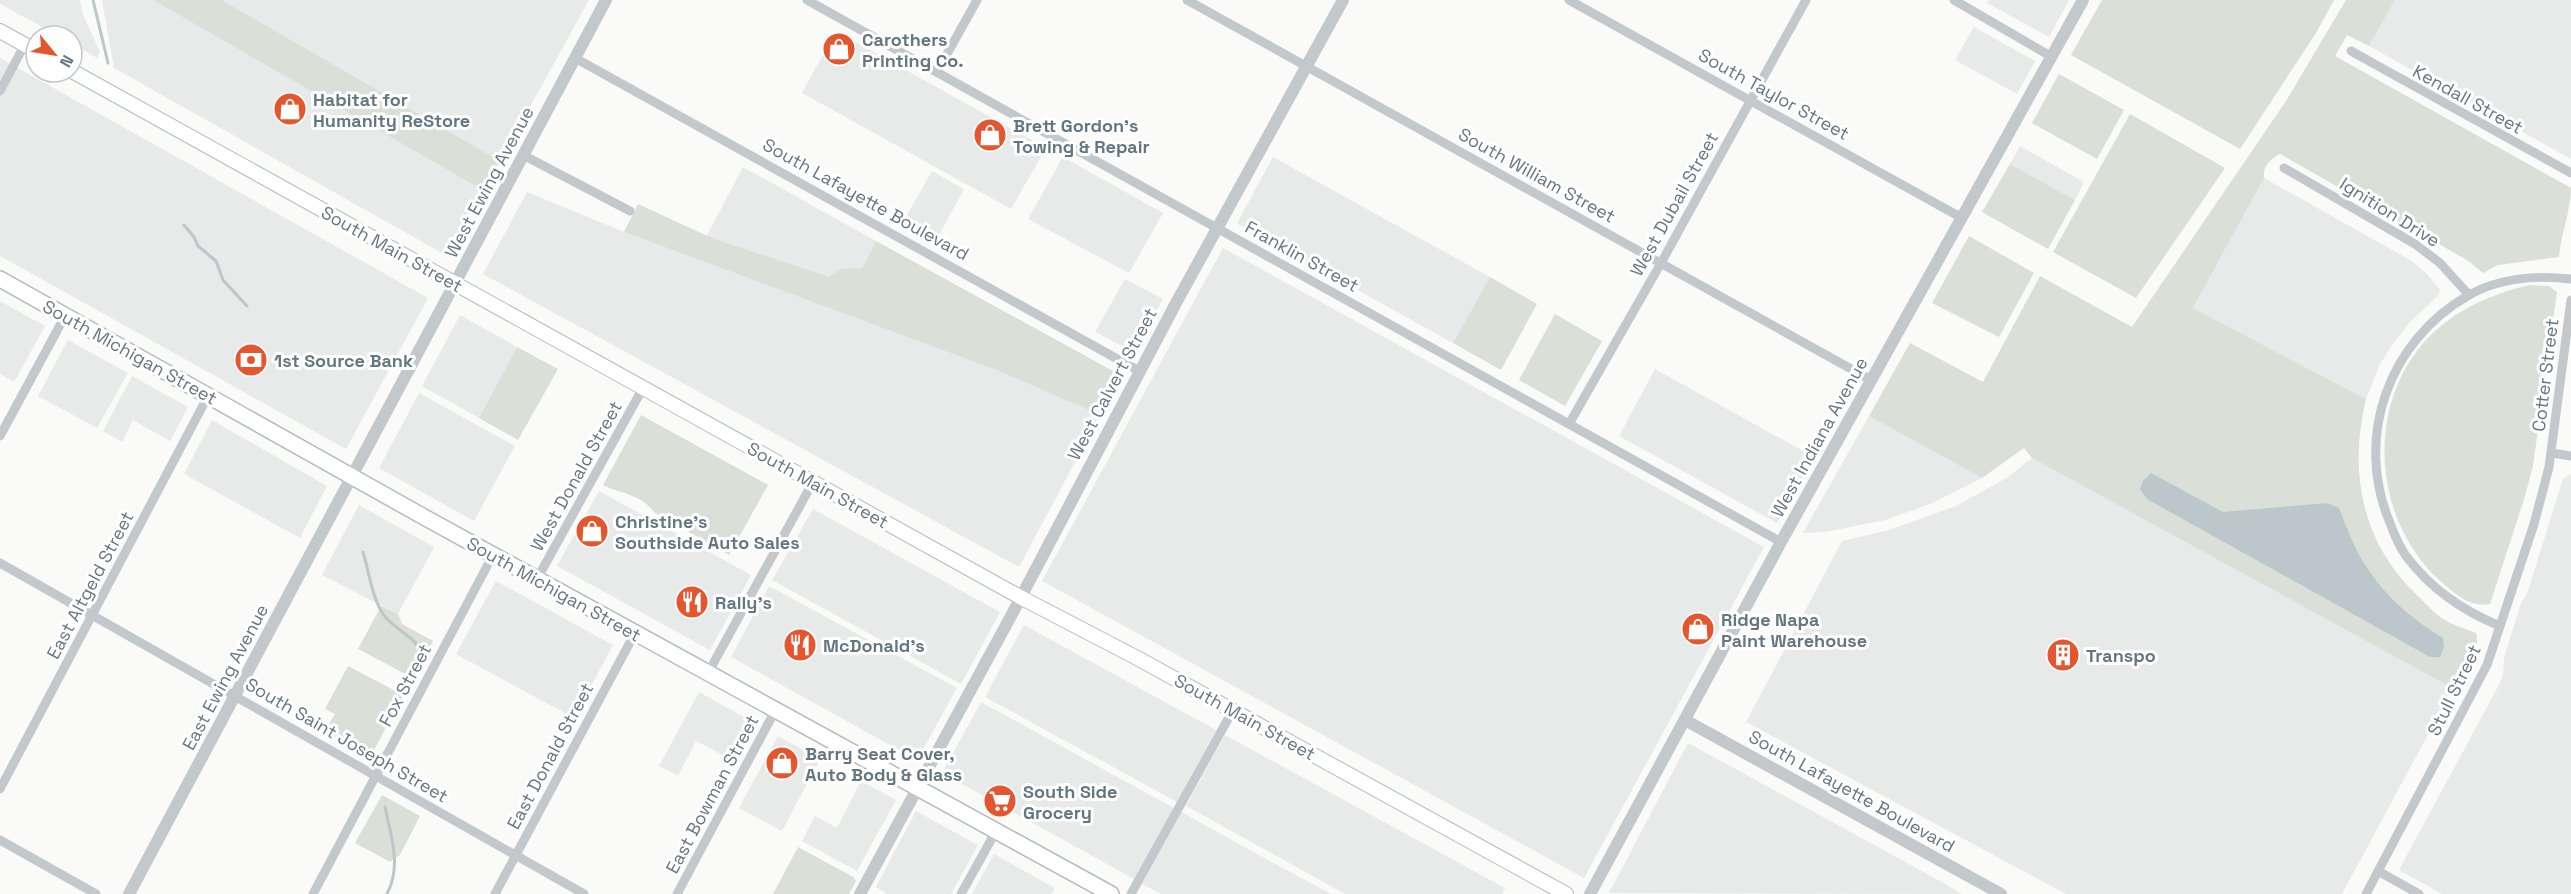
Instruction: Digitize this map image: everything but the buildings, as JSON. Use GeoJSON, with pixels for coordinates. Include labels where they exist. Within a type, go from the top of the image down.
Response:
{"type":"FeatureCollection","features":[{"type":"Feature","properties":{"kind":"main road"},"geometry":{"type":"LineString","coordinates":[[0,31],[24,45]]}},
{"type":"Feature","properties":{"kind":"main road","name":"South Main Street"},"geometry":{"type":"LineString","coordinates":[[84,78],[1020,597],[1233,710],[1566,894]]}},
{"type":"Feature","properties":{"kind":"main road","name":"South Michigan Street"},"geometry":{"type":"LineString","coordinates":[[0,279],[493,555],[1111,894]]}},
{"type":"Feature","properties":{"kind":"street","name":"West Ewing Avenue"},"geometry":{"type":"LineString","coordinates":[[353,477],[606,0]]}},
{"type":"Feature","properties":{"kind":"street","name":"Franklin Street"},"geometry":{"type":"LineString","coordinates":[[807,0],[1781,542]]}},
{"type":"Feature","properties":{"kind":"street"},"geometry":{"type":"LineString","coordinates":[[937,72],[977,0]]}},
{"type":"Feature","properties":{"kind":"street","name":"South William Street"},"geometry":{"type":"LineString","coordinates":[[1187,0],[1871,380]]}},
{"type":"Feature","properties":{"kind":"street","name":"West Calvert Street"},"geometry":{"type":"LineString","coordinates":[[860,894],[1139,371],[1343,0]]}},
{"type":"Feature","properties":{"kind":"street","name":"South Taylor Street"},"geometry":{"type":"LineString","coordinates":[[1569,0],[1962,218]]}},
{"type":"Feature","properties":{"kind":"street","name":"West Dubail Street"},"geometry":{"type":"LineString","coordinates":[[1569,424],[1806,0]]}},
{"type":"Feature","properties":{"kind":"street"},"geometry":{"type":"LineString","coordinates":[[1954,0],[2052,57]]}},
{"type":"Feature","properties":{"kind":"street","name":"West Indiana Avenue"},"geometry":{"type":"LineString","coordinates":[[1590,894],[1781,542],[2083,0]]}},
{"type":"Feature","properties":{"kind":"street","name":"Kendall Street"},"geometry":{"type":"LineString","coordinates":[[2351,51],[2571,173]]}},
{"type":"Feature","properties":{"kind":"street"},"geometry":{"type":"LineString","coordinates":[[0,91],[24,57]]}},
{"type":"Feature","properties":{"kind":"street","name":"South Lafayette Boulevard"},"geometry":{"type":"LineString","coordinates":[[575,58],[1139,371]]}},
{"type":"Feature","properties":{"kind":"street"},"geometry":{"type":"LineString","coordinates":[[523,155],[630,211]]}},
{"type":"Feature","properties":{"kind":"street","name":"Ignition Drive"},"geometry":{"type":"LineString","coordinates":[[2284,168],[2415,244],[2440,264],[2469,295]]}},
{"type":"Feature","properties":{"kind":"street"},"geometry":{"type":"LineString","coordinates":[[2500,626],[2474,614],[2446,596],[2410,561],[2394,535],[2375,472],[2381,408],[2394,374],[2415,341],[2450,308],[2469,295],[2489,287],[2536,277],[2571,279]]}},
{"type":"Feature","properties":{"kind":"street","name":"Cotter Street"},"geometry":{"type":"LineString","coordinates":[[2552,453],[2571,300]]}},
{"type":"Feature","properties":{"kind":"street"},"geometry":{"type":"LineString","coordinates":[[0,436],[65,316]]}},
{"type":"Feature","properties":{"kind":"street","name":"West Donald Street"},"geometry":{"type":"LineString","coordinates":[[537,579],[643,388]]}},
{"type":"Feature","properties":{"kind":"street","name":"East Altgeld Street"},"geometry":{"type":"LineString","coordinates":[[0,789],[208,396]]}},
{"type":"Feature","properties":{"kind":"street"},"geometry":{"type":"LineString","coordinates":[[2552,453],[2571,456]]}},
{"type":"Feature","properties":{"kind":"street","name":"Stull Street"},"geometry":{"type":"LineString","coordinates":[[2366,894],[2482,675],[2534,524],[2552,453]]}},
{"type":"Feature","properties":{"kind":"street","name":"East Ewing Avenue"},"geometry":{"type":"LineString","coordinates":[[129,894],[353,477]]}},
{"type":"Feature","properties":{"kind":"street"},"geometry":{"type":"LineString","coordinates":[[708,673],[813,482]]}},
{"type":"Feature","properties":{"kind":"street","name":"Fox Street"},"geometry":{"type":"LineString","coordinates":[[313,894],[493,555]]}},
{"type":"Feature","properties":{"kind":"street","name":"South Saint Joseph Street"},"geometry":{"type":"LineString","coordinates":[[0,563],[584,894]]}},
{"type":"Feature","properties":{"kind":"street","name":"East Donald Street"},"geometry":{"type":"LineString","coordinates":[[495,894],[634,633]]}},
{"type":"Feature","properties":{"kind":"street","name":"East Bowman Street"},"geometry":{"type":"LineString","coordinates":[[677,894],[776,709]]}},
{"type":"Feature","properties":{"kind":"street"},"geometry":{"type":"LineString","coordinates":[[1131,894],[1233,710]]}},
{"type":"Feature","properties":{"kind":"street","name":"South Lafayette Boulevard"},"geometry":{"type":"LineString","coordinates":[[1685,720],[2001,894]]}},
{"type":"Feature","properties":{"kind":"street"},"geometry":{"type":"LineString","coordinates":[[961,894],[996,831]]}},
{"type":"Feature","properties":{"kind":"street"},"geometry":{"type":"LineString","coordinates":[[0,840],[96,894]]}},
{"type":"Feature","properties":{"kind":"street"},"geometry":{"type":"LineString","coordinates":[[2378,872],[2419,894]]}},
{"type":"Feature","properties":{"kind":"shaded area"},"geometry":{"type":"Polygon","coordinates":[[[0,0],[80,0],[82,12],[100,52],[97,58],[84,50],[84,24],[37,24],[0,4],[0,0]]]}},
{"type":"Feature","properties":{"kind":"shaded area"},"geometry":{"type":"Polygon","coordinates":[[[102,0],[153,0],[484,191],[449,257],[114,68],[102,0]]]}},
{"type":"Feature","properties":{"kind":"shaded area"},"geometry":{"type":"Polygon","coordinates":[[[153,0],[222,0],[500,161],[484,191],[153,0]]]}},
{"type":"Feature","properties":{"kind":"shaded area"},"geometry":{"type":"Polygon","coordinates":[[[222,0],[589,0],[500,161],[222,0]]]}},
{"type":"Feature","properties":{"kind":"shaded area"},"geometry":{"type":"Polygon","coordinates":[[[1989,0],[2069,0],[2049,37],[1987,3],[1989,0]]]}},
{"type":"Feature","properties":{"kind":"shaded area"},"geometry":{"type":"Polygon","coordinates":[[[2102,0],[2334,0],[2316,33],[2240,149],[2071,55],[2102,0]]]}},
{"type":"Feature","properties":{"kind":"shaded area"},"geometry":{"type":"Polygon","coordinates":[[[2346,0],[2395,0],[2369,46],[2347,35],[2335,56],[2571,188],[2559,257],[2498,265],[2483,273],[2467,260],[2280,154],[2270,160],[2266,167],[2264,178],[2193,308],[2366,399],[2359,454],[2360,480],[2364,506],[2372,531],[2384,554],[2400,576],[2436,614],[2476,633],[2474,655],[2456,690],[2032,458],[2024,448],[1982,478],[1869,416],[1910,343],[1983,382],[2040,276],[2132,327],[2286,101],[2346,0]]]}},
{"type":"Feature","properties":{"kind":"shaded area"},"geometry":{"type":"Polygon","coordinates":[[[2395,0],[2571,0],[2571,159],[2369,46],[2395,0]]]}},
{"type":"Feature","properties":{"kind":"shaded area"},"geometry":{"type":"Polygon","coordinates":[[[1974,27],[2035,61],[2017,94],[1955,60],[1974,27]]]}},
{"type":"Feature","properties":{"kind":"shaded area"},"geometry":{"type":"Polygon","coordinates":[[[836,31],[1046,148],[1011,209],[802,93],[836,31]]]}},
{"type":"Feature","properties":{"kind":"shaded area"},"geometry":{"type":"Polygon","coordinates":[[[0,58],[24,71],[24,84],[46,84],[428,298],[346,449],[0,256],[0,58]]]}},
{"type":"Feature","properties":{"kind":"shaded area"},"geometry":{"type":"Polygon","coordinates":[[[2059,74],[2124,110],[2097,159],[2032,123],[2059,74]]]}},
{"type":"Feature","properties":{"kind":"shaded area"},"geometry":{"type":"Polygon","coordinates":[[[2130,114],[2225,168],[2136,298],[2053,252],[2130,114]]]}},
{"type":"Feature","properties":{"kind":"shaded area"},"geometry":{"type":"Polygon","coordinates":[[[2020,146],[2084,182],[2075,200],[2010,164],[2020,146]]]}},
{"type":"Feature","properties":{"kind":"shaded area"},"geometry":{"type":"Polygon","coordinates":[[[1063,157],[1163,213],[1129,273],[1028,219],[1063,157]]]}},
{"type":"Feature","properties":{"kind":"shaded area"},"geometry":{"type":"Polygon","coordinates":[[[1273,157],[1490,277],[1453,343],[1237,223],[1273,157]]]}},
{"type":"Feature","properties":{"kind":"shaded area"},"geometry":{"type":"Polygon","coordinates":[[[2010,164],[2075,200],[2048,249],[1982,212],[2010,164]]]}},
{"type":"Feature","properties":{"kind":"shaded area"},"geometry":{"type":"Polygon","coordinates":[[[743,167],[876,241],[847,296],[704,241],[743,167]]]}},
{"type":"Feature","properties":{"kind":"shaded area"},"geometry":{"type":"Polygon","coordinates":[[[932,171],[964,189],[935,242],[902,224],[932,171]]]}},
{"type":"Feature","properties":{"kind":"shaded area"},"geometry":{"type":"Polygon","coordinates":[[[2264,178],[2410,260],[2427,274],[2440,290],[2438,296],[2410,322],[2393,344],[2380,364],[2366,399],[2193,308],[2264,178]]]}},
{"type":"Feature","properties":{"kind":"shaded area"},"geometry":{"type":"Polygon","coordinates":[[[527,192],[624,232],[999,371],[1100,415],[1019,567],[483,274],[527,192]]]}},
{"type":"Feature","properties":{"kind":"shaded area"},"geometry":{"type":"Polygon","coordinates":[[[638,204],[714,239],[829,277],[841,269],[862,268],[876,241],[1122,376],[1100,415],[999,371],[624,232],[638,204]]]}},
{"type":"Feature","properties":{"kind":"shaded area"},"geometry":{"type":"Polygon","coordinates":[[[1969,236],[2034,273],[1999,337],[1932,303],[1969,236]]]}},
{"type":"Feature","properties":{"kind":"shaded area"},"geometry":{"type":"Polygon","coordinates":[[[1223,248],[1764,547],[1584,878],[1042,581],[1223,248]]]}},
{"type":"Feature","properties":{"kind":"shaded area"},"geometry":{"type":"Polygon","coordinates":[[[1490,277],[1537,304],[1501,370],[1453,343],[1490,277]]]}},
{"type":"Feature","properties":{"kind":"shaded area"},"geometry":{"type":"Polygon","coordinates":[[[1125,279],[1163,299],[1134,352],[1095,332],[1125,279]]]}},
{"type":"Feature","properties":{"kind":"shaded area"},"geometry":{"type":"Polygon","coordinates":[[[2530,285],[2549,286],[2557,292],[2533,466],[2490,604],[2483,605],[2471,603],[2446,586],[2421,560],[2402,529],[2390,495],[2385,460],[2387,424],[2396,390],[2412,358],[2436,330],[2480,302],[2530,285]]]}},
{"type":"Feature","properties":{"kind":"shaded area"},"geometry":{"type":"Polygon","coordinates":[[[0,301],[45,326],[14,382],[0,374],[0,301]]]}},
{"type":"Feature","properties":{"kind":"shaded area"},"geometry":{"type":"Polygon","coordinates":[[[1555,314],[1602,341],[1565,406],[1519,380],[1555,314]]]}},
{"type":"Feature","properties":{"kind":"shaded area"},"geometry":{"type":"Polygon","coordinates":[[[460,315],[517,347],[479,418],[422,386],[460,315]]]}},
{"type":"Feature","properties":{"kind":"shaded area"},"geometry":{"type":"Polygon","coordinates":[[[68,340],[128,373],[97,428],[38,396],[68,340]]]}},
{"type":"Feature","properties":{"kind":"shaded area"},"geometry":{"type":"Polygon","coordinates":[[[517,347],[558,369],[518,440],[479,418],[517,347]]]}},
{"type":"Feature","properties":{"kind":"shaded area"},"geometry":{"type":"Polygon","coordinates":[[[1655,369],[1814,457],[1777,523],[1619,436],[1655,369]]]}},
{"type":"Feature","properties":{"kind":"shaded area"},"geometry":{"type":"Polygon","coordinates":[[[132,376],[188,407],[170,441],[133,420],[122,442],[103,431],[132,376]]]}},
{"type":"Feature","properties":{"kind":"shaded area"},"geometry":{"type":"Polygon","coordinates":[[[419,393],[515,446],[474,521],[379,468],[419,393]]]}},
{"type":"Feature","properties":{"kind":"shaded area"},"geometry":{"type":"Polygon","coordinates":[[[641,415],[768,485],[729,555],[654,512],[643,501],[603,485],[641,415]]]}},
{"type":"Feature","properties":{"kind":"shaded area"},"geometry":{"type":"Polygon","coordinates":[[[1869,416],[1982,478],[1930,504],[1885,520],[1825,532],[1803,533],[1869,416]]]}},
{"type":"Feature","properties":{"kind":"shaded area"},"geometry":{"type":"Polygon","coordinates":[[[212,420],[327,486],[300,538],[184,474],[212,420]]]}},
{"type":"Feature","properties":{"kind":"shaded area"},"geometry":{"type":"Polygon","coordinates":[[[2032,458],[2453,688],[2342,894],[2066,894],[1746,722],[1842,541],[1889,530],[1956,506],[2008,477],[2032,458]]]}},
{"type":"Feature","properties":{"kind":"shaded area"},"geometry":{"type":"Polygon","coordinates":[[[2151,473],[2223,512],[2327,503],[2339,508],[2355,547],[2381,587],[2416,620],[2443,638],[2444,647],[2440,657],[2430,657],[2147,499],[2140,489],[2143,481],[2151,473]]]}},
{"type":"Feature","properties":{"kind":"shaded area"},"geometry":{"type":"Polygon","coordinates":[[[2571,474],[2571,894],[2442,894],[2399,870],[2500,683],[2504,658],[2521,603],[2527,594],[2563,479],[2571,474]]]}},
{"type":"Feature","properties":{"kind":"shaded area"},"geometry":{"type":"Polygon","coordinates":[[[599,491],[751,575],[710,650],[557,566],[599,491]]]}},
{"type":"Feature","properties":{"kind":"shaded area"},"geometry":{"type":"Polygon","coordinates":[[[359,505],[434,547],[398,614],[322,575],[359,505]]]}},
{"type":"Feature","properties":{"kind":"shaded area"},"geometry":{"type":"Polygon","coordinates":[[[813,509],[1000,612],[961,684],[772,580],[813,509]]]}},
{"type":"Feature","properties":{"kind":"shaded area"},"geometry":{"type":"Polygon","coordinates":[[[496,581],[613,645],[574,718],[456,654],[496,581]]]}},
{"type":"Feature","properties":{"kind":"shaded area"},"geometry":{"type":"Polygon","coordinates":[[[769,586],[957,688],[917,760],[731,657],[769,586]]]}},
{"type":"Feature","properties":{"kind":"shaded area"},"geometry":{"type":"Polygon","coordinates":[[[381,606],[398,614],[402,624],[433,641],[413,678],[358,649],[381,606]]]}},
{"type":"Feature","properties":{"kind":"shaded area"},"geometry":{"type":"Polygon","coordinates":[[[1024,625],[1216,730],[1177,802],[985,697],[1024,625]]]}},
{"type":"Feature","properties":{"kind":"shaded area"},"geometry":{"type":"Polygon","coordinates":[[[348,666],[403,695],[371,756],[325,731],[335,714],[325,709],[348,666]]]}},
{"type":"Feature","properties":{"kind":"shaded area"},"geometry":{"type":"Polygon","coordinates":[[[699,692],[755,723],[734,761],[696,741],[678,776],[659,766],[699,692]]]}},
{"type":"Feature","properties":{"kind":"shaded area"},"geometry":{"type":"Polygon","coordinates":[[[981,702],[1174,808],[1134,879],[942,773],[981,702]]]}},
{"type":"Feature","properties":{"kind":"shaded area"},"geometry":{"type":"Polygon","coordinates":[[[1225,735],[1505,888],[1502,894],[1345,894],[1186,806],[1225,735]]]}},
{"type":"Feature","properties":{"kind":"shaded area"},"geometry":{"type":"Polygon","coordinates":[[[778,736],[820,759],[782,831],[739,808],[778,736]]]}},
{"type":"Feature","properties":{"kind":"shaded area"},"geometry":{"type":"Polygon","coordinates":[[[1688,743],[1940,881],[1962,894],[1609,893],[1688,743]]]}},
{"type":"Feature","properties":{"kind":"shaded area"},"geometry":{"type":"Polygon","coordinates":[[[861,781],[896,800],[857,871],[802,841],[815,816],[837,828],[861,781]]]}},
{"type":"Feature","properties":{"kind":"shaded area"},"geometry":{"type":"Polygon","coordinates":[[[382,795],[420,816],[400,855],[390,862],[355,843],[382,795]]]}},
{"type":"Feature","properties":{"kind":"shaded area"},"geometry":{"type":"Polygon","coordinates":[[[916,811],[978,845],[951,894],[887,894],[876,887],[916,811]]]}},
{"type":"Feature","properties":{"kind":"shaded area"},"geometry":{"type":"Polygon","coordinates":[[[1182,812],[1331,894],[1161,894],[1142,884],[1182,812]]]}},
{"type":"Feature","properties":{"kind":"shaded area"},"geometry":{"type":"Polygon","coordinates":[[[798,847],[853,877],[856,881],[849,894],[773,894],[798,847]]]}},
{"type":"Feature","properties":{"kind":"shaded area"},"geometry":{"type":"Polygon","coordinates":[[[994,854],[1055,888],[1051,894],[972,894],[994,854]]]}},
{"type":"Feature","properties":{"kind":"waterway"},"geometry":{"type":"LineString","coordinates":[[93,0],[108,63]]}},
{"type":"Feature","properties":{"kind":"waterway"},"geometry":{"type":"LineString","coordinates":[[184,225],[198,246],[216,261],[223,280],[247,306]]}},
{"type":"Feature","properties":{"kind":"waterway"},"geometry":{"type":"LineString","coordinates":[[363,552],[379,607],[387,619],[413,641],[419,650]]}},
{"type":"Feature","properties":{"kind":"waterway"},"geometry":{"type":"LineString","coordinates":[[385,807],[395,862],[387,894]]}},
{"type":"Feature","properties":{"kind":"place","name":"Carothers Printing Co."},"geometry":{"type":"Point","coordinates":[839,49]}},
{"type":"Feature","properties":{"kind":"place","name":"Habitat for Humanity ReStore"},"geometry":{"type":"Point","coordinates":[290,109]}},
{"type":"Feature","properties":{"kind":"place","name":"Brett Gordon's Towing & Repair"},"geometry":{"type":"Point","coordinates":[990,135]}},
{"type":"Feature","properties":{"kind":"place","name":"1st Source Bank"},"geometry":{"type":"Point","coordinates":[251,360]}},
{"type":"Feature","properties":{"kind":"place","name":"Christine's Southside Auto Sales"},"geometry":{"type":"Point","coordinates":[592,531]}},
{"type":"Feature","properties":{"kind":"place","name":"Rally's"},"geometry":{"type":"Point","coordinates":[692,602]}},
{"type":"Feature","properties":{"kind":"place","name":"Ridge Napa Paint Warehouse"},"geometry":{"type":"Point","coordinates":[1698,629]}},
{"type":"Feature","properties":{"kind":"place","name":"McDonald's"},"geometry":{"type":"Point","coordinates":[800,645]}},
{"type":"Feature","properties":{"kind":"place","name":"Transpo"},"geometry":{"type":"Point","coordinates":[2063,655]}},
{"type":"Feature","properties":{"kind":"place","name":"Barry Seat Cover, Auto Body & Glass"},"geometry":{"type":"Point","coordinates":[782,763]}},
{"type":"Feature","properties":{"kind":"place","name":"South Side Grocery"},"geometry":{"type":"Point","coordinates":[1000,801]}}]}
